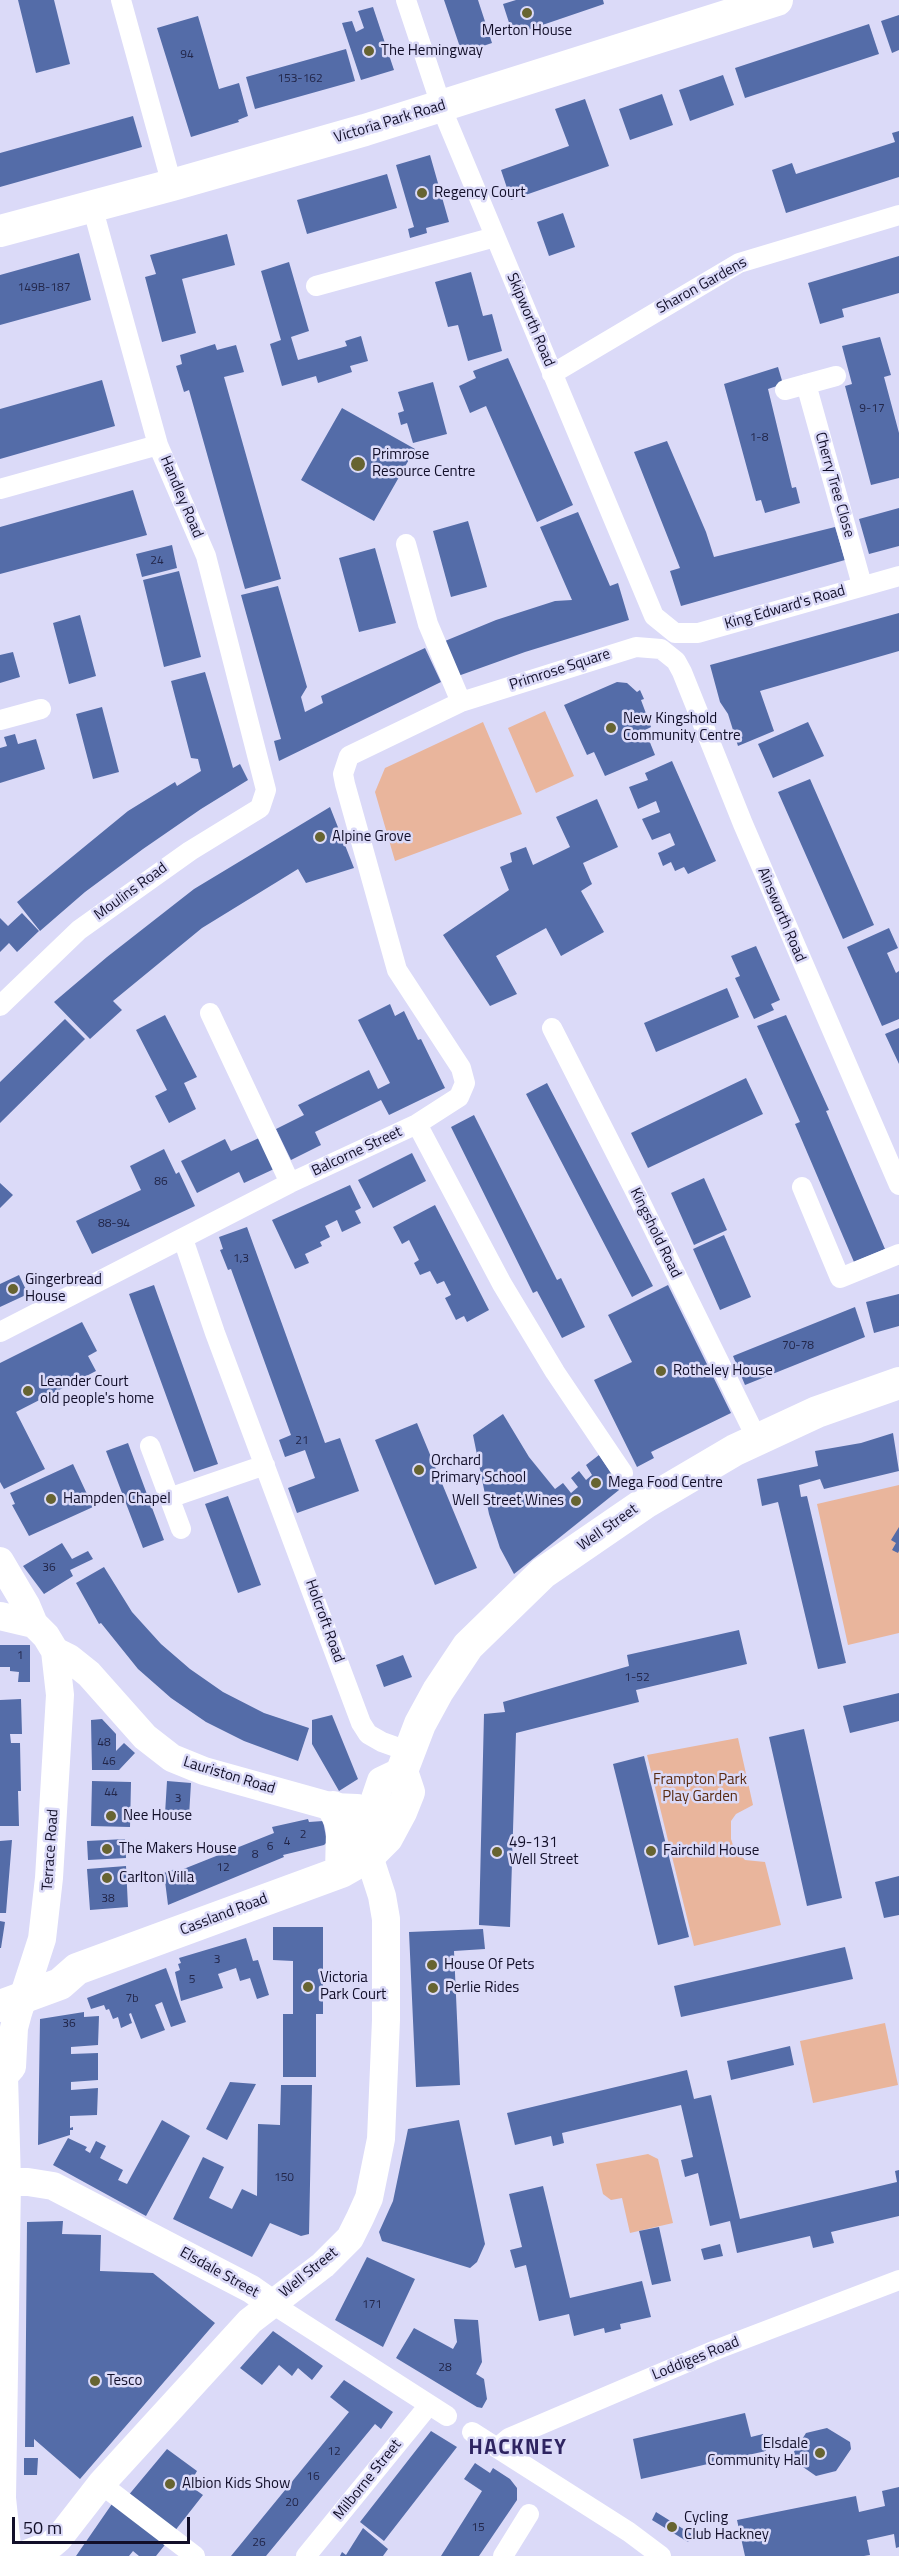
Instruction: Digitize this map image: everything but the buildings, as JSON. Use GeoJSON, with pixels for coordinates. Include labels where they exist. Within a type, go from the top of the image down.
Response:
{"type":"FeatureCollection","features":[{"type":"Feature","properties":{"kind":"main road","name":"Victoria Park Road"},"geometry":{"type":"LineString","coordinates":[[0,231],[365,130],[777,0]]}},
{"type":"Feature","properties":{"kind":"main road","name":"Well Street"},"geometry":{"type":"LineString","coordinates":[[369,1856],[387,1838],[402,1812],[409,1792],[406,1762],[420,1724],[468,1646],[543,1573],[645,1503],[757,1439],[817,1412],[899,1383]]}},
{"type":"Feature","properties":{"kind":"main road"},"geometry":{"type":"LineString","coordinates":[[333,1807],[342,1831],[340,1872]]}},
{"type":"Feature","properties":{"kind":"main road","name":"Cassland Road"},"geometry":{"type":"LineString","coordinates":[[11,2001],[60,1984],[76,1969],[340,1872],[369,1856]]}},
{"type":"Feature","properties":{"kind":"street"},"geometry":{"type":"LineString","coordinates":[[121,0],[172,185]]}},
{"type":"Feature","properties":{"kind":"street","name":"Skipworth Road"},"geometry":{"type":"LineString","coordinates":[[406,0],[441,105],[650,609],[671,630]]}},
{"type":"Feature","properties":{"kind":"street","name":"Handley Road"},"geometry":{"type":"LineString","coordinates":[[92,206],[158,445],[206,556],[266,790]]}},
{"type":"Feature","properties":{"kind":"street","name":"Sharon Gardens"},"geometry":{"type":"LineString","coordinates":[[552,374],[739,263],[899,215]]}},
{"type":"Feature","properties":{"kind":"street"},"geometry":{"type":"LineString","coordinates":[[316,286],[495,237]]}},
{"type":"Feature","properties":{"kind":"street"},"geometry":{"type":"LineString","coordinates":[[786,390],[836,376]]}},
{"type":"Feature","properties":{"kind":"street","name":"Cherry Tree Close"},"geometry":{"type":"LineString","coordinates":[[806,384],[862,585]]}},
{"type":"Feature","properties":{"kind":"street"},"geometry":{"type":"LineString","coordinates":[[0,489],[158,445]]}},
{"type":"Feature","properties":{"kind":"street"},"geometry":{"type":"LineString","coordinates":[[406,544],[428,624],[461,702]]}},
{"type":"Feature","properties":{"kind":"street","name":"King Edward's Road"},"geometry":{"type":"LineString","coordinates":[[671,630],[685,634],[698,633],[899,576]]}},
{"type":"Feature","properties":{"kind":"street","name":"Primrose Square"},"geometry":{"type":"LineString","coordinates":[[417,1124],[459,1097],[463,1091],[465,1076],[397,970],[345,784],[343,774],[349,756],[461,702],[627,649],[636,647],[661,649]]}},
{"type":"Feature","properties":{"kind":"street","name":"Ainsworth Road"},"geometry":{"type":"LineString","coordinates":[[661,649],[676,661],[682,672],[743,824],[899,1185]]}},
{"type":"Feature","properties":{"kind":"street"},"geometry":{"type":"LineString","coordinates":[[0,720],[41,709]]}},
{"type":"Feature","properties":{"kind":"street","name":"Moulins Road"},"geometry":{"type":"LineString","coordinates":[[0,1006],[80,930],[108,908],[190,851],[260,808],[266,790]]}},
{"type":"Feature","properties":{"kind":"street"},"geometry":{"type":"LineString","coordinates":[[210,1013],[290,1183]]}},
{"type":"Feature","properties":{"kind":"street","name":"Kingshold Road"},"geometry":{"type":"LineString","coordinates":[[552,1028],[757,1439]]}},
{"type":"Feature","properties":{"kind":"street","name":"Balcorne Street"},"geometry":{"type":"LineString","coordinates":[[0,1332],[290,1183],[417,1124],[502,1284],[555,1372],[623,1473]]}},
{"type":"Feature","properties":{"kind":"street"},"geometry":{"type":"LineString","coordinates":[[802,1187],[840,1278],[899,1254]]}},
{"type":"Feature","properties":{"kind":"street","name":"Holcroft Road"},"geometry":{"type":"LineString","coordinates":[[183,1239],[215,1333],[361,1723],[368,1734],[382,1742],[406,1762]]}},
{"type":"Feature","properties":{"kind":"street"},"geometry":{"type":"LineString","coordinates":[[150,1446],[181,1529]]}},
{"type":"Feature","properties":{"kind":"street"},"geometry":{"type":"LineString","coordinates":[[169,1498],[265,1465]]}},
{"type":"Feature","properties":{"kind":"street"},"geometry":{"type":"LineString","coordinates":[[0,1607],[8,1587],[4,1569]]}},
{"type":"Feature","properties":{"kind":"street"},"geometry":{"type":"LineString","coordinates":[[4,1569],[26,1605],[34,1624],[46,1636],[55,1651]]}},
{"type":"Feature","properties":{"kind":"street"},"geometry":{"type":"LineString","coordinates":[[0,1616],[34,1624]]}},
{"type":"Feature","properties":{"kind":"street","name":"Lauriston Road"},"geometry":{"type":"LineString","coordinates":[[55,1651],[69,1658],[89,1674],[145,1737],[172,1758],[204,1771],[333,1807],[370,1806]]}},
{"type":"Feature","properties":{"kind":"street","name":"Terrace Road"},"geometry":{"type":"LineString","coordinates":[[8,2556],[2,2498],[7,2182],[2,2074],[12,2067],[14,2028],[11,2001],[42,1939],[57,1765],[60,1695],[55,1651]]}},
{"type":"Feature","properties":{"kind":"street","name":"Well Street"},"geometry":{"type":"LineString","coordinates":[[21,2556],[52,2544],[59,2538],[101,2484],[249,2321],[323,2265],[350,2238],[369,2198],[377,2164],[384,2112],[386,1919],[366,1840],[370,1806],[381,1781],[406,1762]]}},
{"type":"Feature","properties":{"kind":"street"},"geometry":{"type":"LineString","coordinates":[[42,1939],[58,1956],[76,1969]]}},
{"type":"Feature","properties":{"kind":"street","name":"Elsdale Street"},"geometry":{"type":"LineString","coordinates":[[7,2182],[28,2182],[52,2186],[251,2289],[447,2416]]}},
{"type":"Feature","properties":{"kind":"street","name":"Loddiges Road"},"geometry":{"type":"LineString","coordinates":[[497,2448],[509,2438],[718,2349],[899,2280]]}},
{"type":"Feature","properties":{"kind":"street","name":"Milborne Street"},"geometry":{"type":"LineString","coordinates":[[306,2556],[429,2405]]}},
{"type":"Feature","properties":{"kind":"street"},"geometry":{"type":"LineString","coordinates":[[472,2432],[629,2532],[661,2556]]}},
{"type":"Feature","properties":{"kind":"street"},"geometry":{"type":"LineString","coordinates":[[101,2484],[195,2556]]}},
{"type":"Feature","properties":{"kind":"street"},"geometry":{"type":"LineString","coordinates":[[503,2556],[529,2514]]}},
{"type":"Feature","properties":{"kind":"green space"},"geometry":{"type":"Polygon","coordinates":[[[545,711],[574,776],[536,793],[508,728],[545,711]]]}},
{"type":"Feature","properties":{"kind":"green space"},"geometry":{"type":"Polygon","coordinates":[[[483,722],[522,814],[395,861],[375,792],[385,768],[483,722]]]}},
{"type":"Feature","properties":{"kind":"green space"},"geometry":{"type":"Polygon","coordinates":[[[899,1485],[899,1633],[848,1645],[817,1504],[899,1485]]]}},
{"type":"Feature","properties":{"kind":"green space","name":"Frampton Park Play Garden"},"geometry":{"type":"Polygon","coordinates":[[[738,1738],[753,1805],[736,1814],[731,1821],[731,1839],[734,1848],[745,1860],[765,1862],[781,1925],[694,1946],[647,1755],[738,1738]]]}},
{"type":"Feature","properties":{"kind":"green space"},"geometry":{"type":"Polygon","coordinates":[[[885,2023],[898,2085],[813,2103],[800,2041],[885,2023]]]}},
{"type":"Feature","properties":{"kind":"green space"},"geometry":{"type":"Polygon","coordinates":[[[648,2154],[658,2159],[673,2223],[630,2233],[622,2198],[611,2200],[603,2194],[596,2164],[648,2154]]]}},
{"type":"Feature","properties":{"kind":"place","name":"Merton House"},"geometry":{"type":"Point","coordinates":[527,13]}},
{"type":"Feature","properties":{"kind":"place","name":"The Hemingway"},"geometry":{"type":"Point","coordinates":[369,51]}},
{"type":"Feature","properties":{"kind":"place","name":"Regency Court"},"geometry":{"type":"Point","coordinates":[422,193]}},
{"type":"Feature","properties":{"kind":"place","name":"Primrose Resource Centre"},"geometry":{"type":"Point","coordinates":[358,464]}},
{"type":"Feature","properties":{"kind":"place","name":"New Kingshold Community Centre"},"geometry":{"type":"Point","coordinates":[611,728]}},
{"type":"Feature","properties":{"kind":"place","name":"Alpine Grove"},"geometry":{"type":"Point","coordinates":[320,837]}},
{"type":"Feature","properties":{"kind":"place","name":"Gingerbread House"},"geometry":{"type":"Point","coordinates":[13,1289]}},
{"type":"Feature","properties":{"kind":"place","name":"Rotheley House"},"geometry":{"type":"Point","coordinates":[661,1371]}},
{"type":"Feature","properties":{"kind":"place","name":"Leander Court old people's home"},"geometry":{"type":"Point","coordinates":[28,1391]}},
{"type":"Feature","properties":{"kind":"place","name":"Orchard Primary School"},"geometry":{"type":"Point","coordinates":[419,1470]}},
{"type":"Feature","properties":{"kind":"place","name":"Mega Food Centre"},"geometry":{"type":"Point","coordinates":[596,1483]}},
{"type":"Feature","properties":{"kind":"place","name":"Hampden Chapel"},"geometry":{"type":"Point","coordinates":[51,1499]}},
{"type":"Feature","properties":{"kind":"place","name":"Well Street Wines"},"geometry":{"type":"Point","coordinates":[576,1501]}},
{"type":"Feature","properties":{"kind":"place","name":"Nee House"},"geometry":{"type":"Point","coordinates":[111,1816]}},
{"type":"Feature","properties":{"kind":"place","name":"The Makers House"},"geometry":{"type":"Point","coordinates":[107,1849]}},
{"type":"Feature","properties":{"kind":"place","name":"Fairchild House"},"geometry":{"type":"Point","coordinates":[651,1851]}},
{"type":"Feature","properties":{"kind":"place","name":"49-131 Well Street"},"geometry":{"type":"Point","coordinates":[497,1852]}},
{"type":"Feature","properties":{"kind":"place","name":"Carlton Villa"},"geometry":{"type":"Point","coordinates":[107,1878]}},
{"type":"Feature","properties":{"kind":"place","name":"House Of Pets"},"geometry":{"type":"Point","coordinates":[432,1965]}},
{"type":"Feature","properties":{"kind":"place","name":"Victoria Park Court"},"geometry":{"type":"Point","coordinates":[308,1987]}},
{"type":"Feature","properties":{"kind":"place","name":"Perlie Rides"},"geometry":{"type":"Point","coordinates":[433,1988]}},
{"type":"Feature","properties":{"kind":"place","name":"Tesco"},"geometry":{"type":"Point","coordinates":[95,2381]}},
{"type":"Feature","properties":{"kind":"place","name":"Elsdale Community Hall"},"geometry":{"type":"Point","coordinates":[820,2453]}},
{"type":"Feature","properties":{"kind":"place","name":"Albion Kids Show"},"geometry":{"type":"Point","coordinates":[170,2484]}},
{"type":"Feature","properties":{"kind":"place","name":"Cycling Club Hackney"},"geometry":{"type":"Point","coordinates":[672,2527]}},
{"type":"Feature","properties":{"kind":"district","name":"HACKNEY"},"geometry":{"type":"Point","coordinates":[518,2449]}}]}
